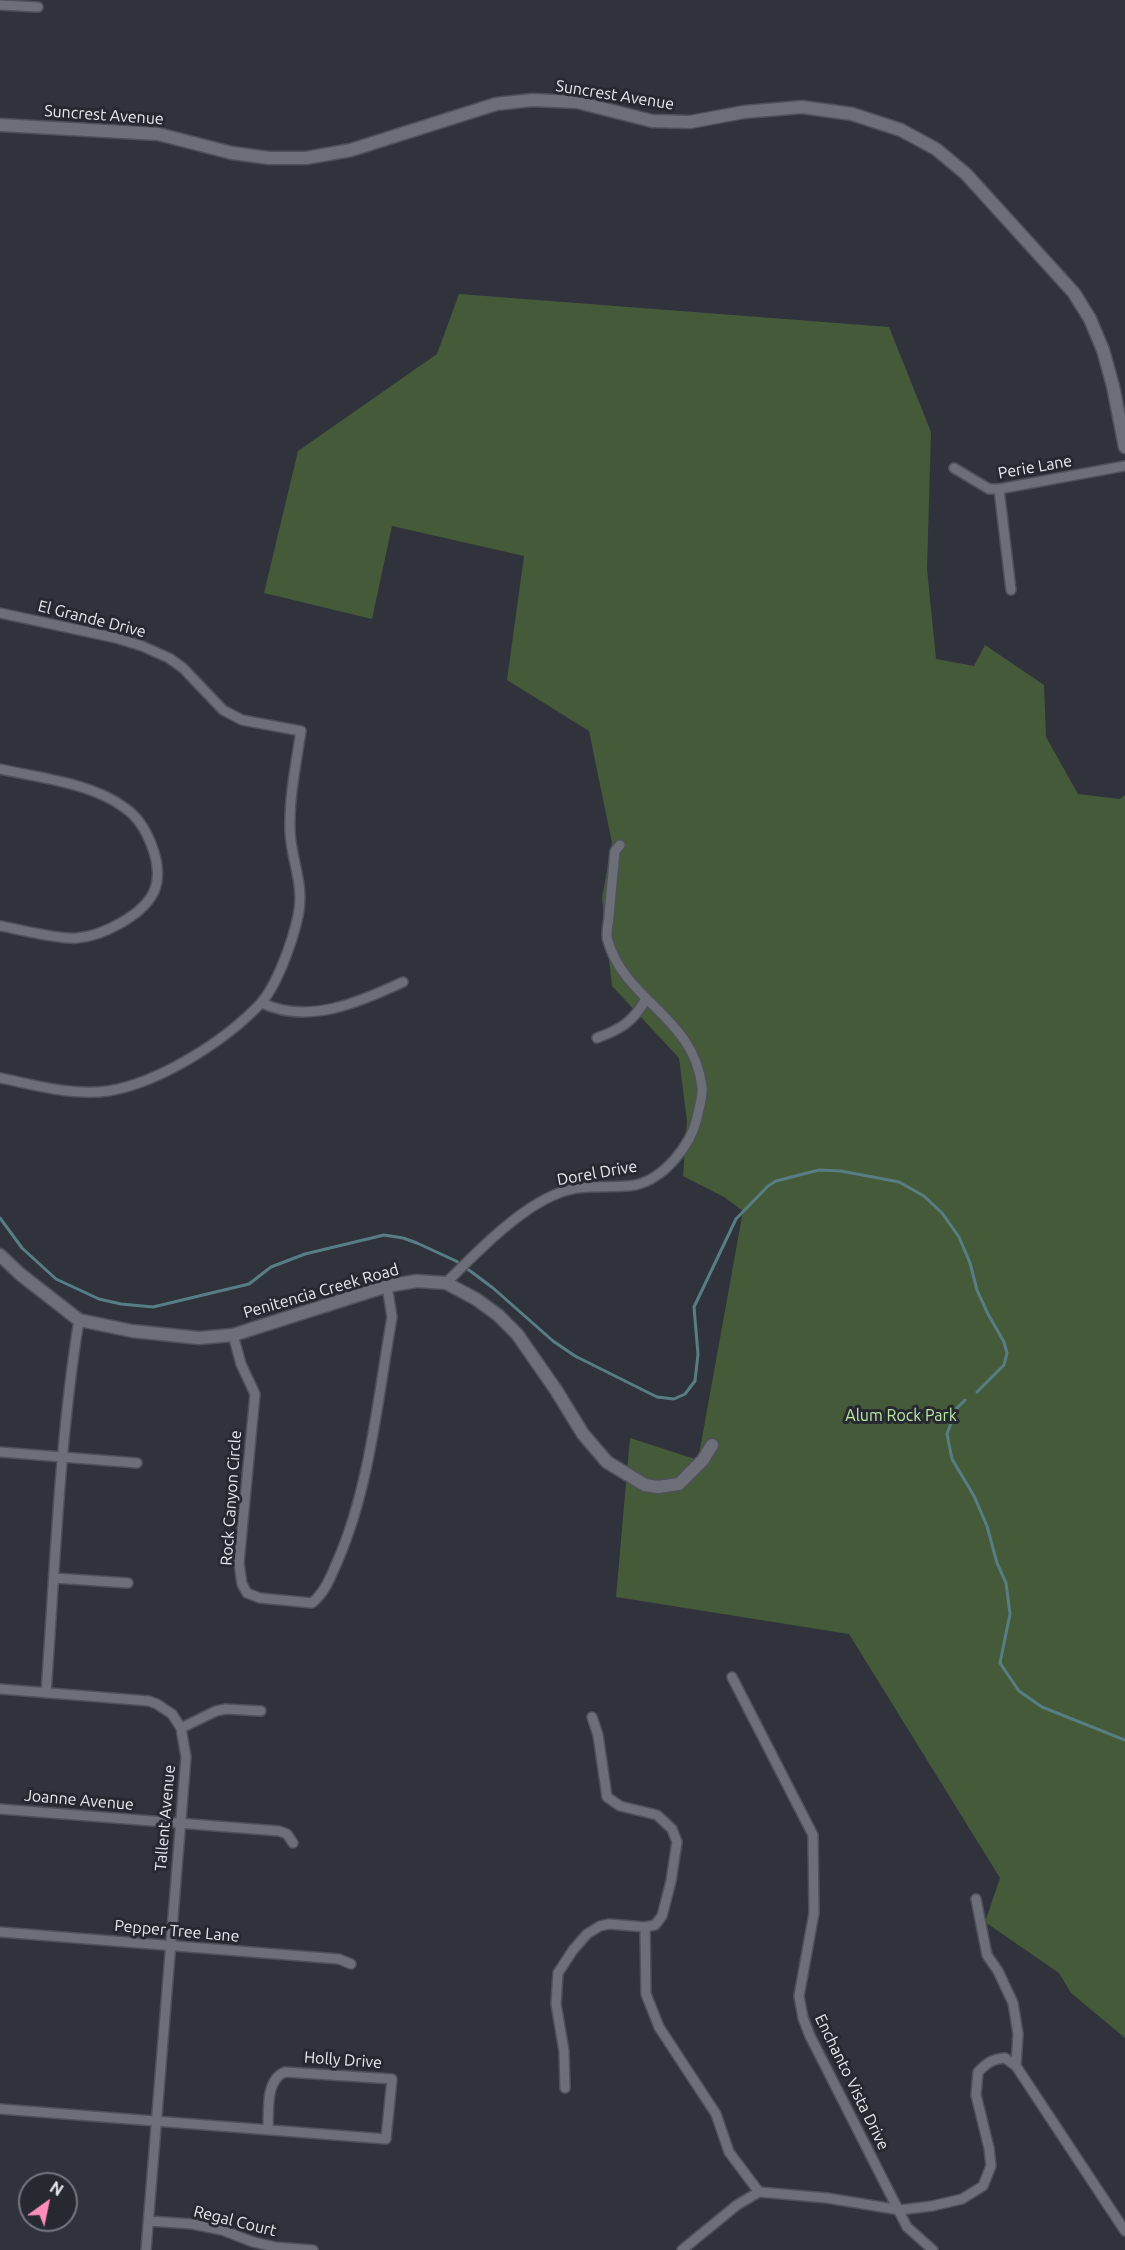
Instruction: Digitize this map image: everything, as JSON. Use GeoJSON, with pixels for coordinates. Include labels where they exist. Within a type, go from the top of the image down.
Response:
{"type":"FeatureCollection","features":[{"type":"Feature","properties":{"kind":"street"},"geometry":{"type":"LineString","coordinates":[[0,5],[38,7]]}},
{"type":"Feature","properties":{"kind":"street","name":"Suncrest Avenue"},"geometry":{"type":"LineString","coordinates":[[0,125],[158,134],[232,153],[269,158],[306,158],[351,150],[496,104],[532,99],[577,102],[652,121],[690,122],[744,112],[802,106],[852,114],[901,130],[936,149],[966,174],[1074,293],[1090,319],[1103,350],[1125,447]]}},
{"type":"Feature","properties":{"kind":"street","name":"Perie Lane"},"geometry":{"type":"LineString","coordinates":[[954,468],[989,489],[999,489],[1125,466]]}},
{"type":"Feature","properties":{"kind":"street"},"geometry":{"type":"LineString","coordinates":[[999,489],[1011,590]]}},
{"type":"Feature","properties":{"kind":"street","name":"El Grande Drive"},"geometry":{"type":"LineString","coordinates":[[0,613],[116,638],[142,646],[169,658],[183,668],[224,710],[242,720],[301,731],[290,802],[290,834],[300,885],[299,915],[288,951],[262,1003],[200,1052],[177,1067],[142,1083],[107,1091],[69,1091],[0,1078]]}},
{"type":"Feature","properties":{"kind":"street"},"geometry":{"type":"LineString","coordinates":[[0,769],[101,793],[127,809],[141,824],[151,841],[157,873],[155,889],[146,903],[136,913],[106,930],[75,939],[0,926]]}},
{"type":"Feature","properties":{"kind":"street","name":"Dorel Drive"},"geometry":{"type":"LineString","coordinates":[[446,1283],[525,1211],[559,1192],[598,1186],[636,1185],[658,1175],[679,1153],[694,1128],[703,1088],[694,1055],[677,1027],[646,999],[618,967],[607,939],[615,851],[620,845]]}},
{"type":"Feature","properties":{"kind":"street"},"geometry":{"type":"LineString","coordinates":[[262,1003],[277,1010],[327,1010],[367,999],[403,982]]}},
{"type":"Feature","properties":{"kind":"street"},"geometry":{"type":"LineString","coordinates":[[597,1038],[618,1031],[637,1015],[646,999]]}},
{"type":"Feature","properties":{"kind":"street","name":"Penitencia Creek Road"},"geometry":{"type":"LineString","coordinates":[[0,1255],[20,1274],[79,1320],[132,1331],[199,1338],[233,1335],[387,1286],[417,1281],[446,1283],[476,1299],[498,1315],[517,1334],[583,1434],[607,1462],[645,1485],[658,1487],[680,1484],[703,1460],[712,1445]]}},
{"type":"Feature","properties":{"kind":"street","name":"Rock Canyon Circle"},"geometry":{"type":"LineString","coordinates":[[233,1335],[255,1394],[239,1563],[242,1584],[247,1593],[260,1598],[312,1603],[327,1585],[360,1502],[392,1317],[387,1286]]}},
{"type":"Feature","properties":{"kind":"street"},"geometry":{"type":"LineString","coordinates":[[46,1693],[70,1374],[79,1320]]}},
{"type":"Feature","properties":{"kind":"street"},"geometry":{"type":"LineString","coordinates":[[0,1452],[137,1463]]}},
{"type":"Feature","properties":{"kind":"street"},"geometry":{"type":"LineString","coordinates":[[54,1578],[128,1583]]}},
{"type":"Feature","properties":{"kind":"street","name":"Enchanto Vista Drive"},"geometry":{"type":"LineString","coordinates":[[732,1677],[813,1835],[814,1913],[799,1996],[803,2018],[810,2036],[908,2227],[933,2250]]}},
{"type":"Feature","properties":{"kind":"street"},"geometry":{"type":"LineString","coordinates":[[0,1689],[149,1701],[172,1714],[181,1728],[216,1711],[226,1709],[261,1711]]}},
{"type":"Feature","properties":{"kind":"street"},"geometry":{"type":"LineString","coordinates":[[565,2088],[564,2051],[556,2004],[558,1973],[587,1934],[600,1926],[609,1924],[655,1926],[662,1916],[671,1881],[677,1842],[672,1829],[657,1815],[620,1806],[607,1797],[598,1735],[592,1717]]}},
{"type":"Feature","properties":{"kind":"street","name":"Tallent Avenue"},"geometry":{"type":"LineString","coordinates":[[146,2250],[186,1757],[181,1728]]}},
{"type":"Feature","properties":{"kind":"street","name":"Joanne Avenue"},"geometry":{"type":"LineString","coordinates":[[0,1809],[279,1830],[287,1834],[293,1844]]}},
{"type":"Feature","properties":{"kind":"street"},"geometry":{"type":"LineString","coordinates":[[976,1899],[987,1955],[999,1971],[1013,2003],[1017,2034],[1016,2066]]}},
{"type":"Feature","properties":{"kind":"street"},"geometry":{"type":"LineString","coordinates":[[645,1927],[646,1994],[659,2027],[716,2114],[729,2152],[759,2192]]}},
{"type":"Feature","properties":{"kind":"street","name":"Pepper Tree Lane"},"geometry":{"type":"LineString","coordinates":[[0,1932],[339,1959],[351,1964]]}},
{"type":"Feature","properties":{"kind":"street"},"geometry":{"type":"LineString","coordinates":[[682,2250],[737,2205],[759,2192],[827,2198],[900,2210],[962,2199],[983,2186],[991,2166],[976,2095],[978,2072],[988,2062],[1005,2058],[1016,2066],[1125,2231]]}},
{"type":"Feature","properties":{"kind":"street","name":"Holly Drive"},"geometry":{"type":"LineString","coordinates":[[0,2109],[386,2139],[392,2079],[285,2072],[278,2074],[272,2086],[268,2129]]}},
{"type":"Feature","properties":{"kind":"street","name":"Regal Court"},"geometry":{"type":"LineString","coordinates":[[149,2221],[192,2224],[222,2230],[253,2242],[275,2247],[314,2250]]}},
{"type":"Feature","properties":{"kind":"green space","name":"Alum Rock Park"},"geometry":{"type":"Polygon","coordinates":[[[459,294],[889,327],[931,432],[927,569],[936,659],[974,666],[985,645],[1044,685],[1046,737],[1078,794],[1120,799],[1125,795],[1125,2038],[1071,1993],[1059,1973],[985,1922],[1000,1878],[849,1634],[616,1597],[630,1438],[698,1460],[743,1211],[724,1197],[683,1176],[687,1121],[679,1058],[612,986],[602,898],[612,843],[589,731],[507,680],[524,556],[392,526],[372,619],[264,593],[298,451],[437,354],[459,294]]]}},
{"type":"Feature","properties":{"kind":"waterway"},"geometry":{"type":"LineString","coordinates":[[0,1218],[22,1248],[56,1279],[99,1299],[153,1307],[249,1284],[271,1267],[305,1254],[384,1235],[403,1238],[456,1261],[493,1288],[553,1341],[575,1356],[657,1397],[674,1399],[685,1394],[695,1381],[698,1354],[694,1307],[736,1219],[768,1186],[776,1181],[819,1170],[841,1171],[899,1182],[924,1196],[942,1213],[959,1237],[970,1263],[977,1290],[1004,1342],[1007,1353],[1004,1365],[977,1392]]}},
{"type":"Feature","properties":{"kind":"waterway"},"geometry":{"type":"LineString","coordinates":[[965,1400],[956,1409],[947,1434],[952,1459],[974,1496],[987,1526],[997,1563],[1006,1583],[1010,1614],[1000,1663],[1019,1691],[1042,1707],[1125,1740]]}}]}
